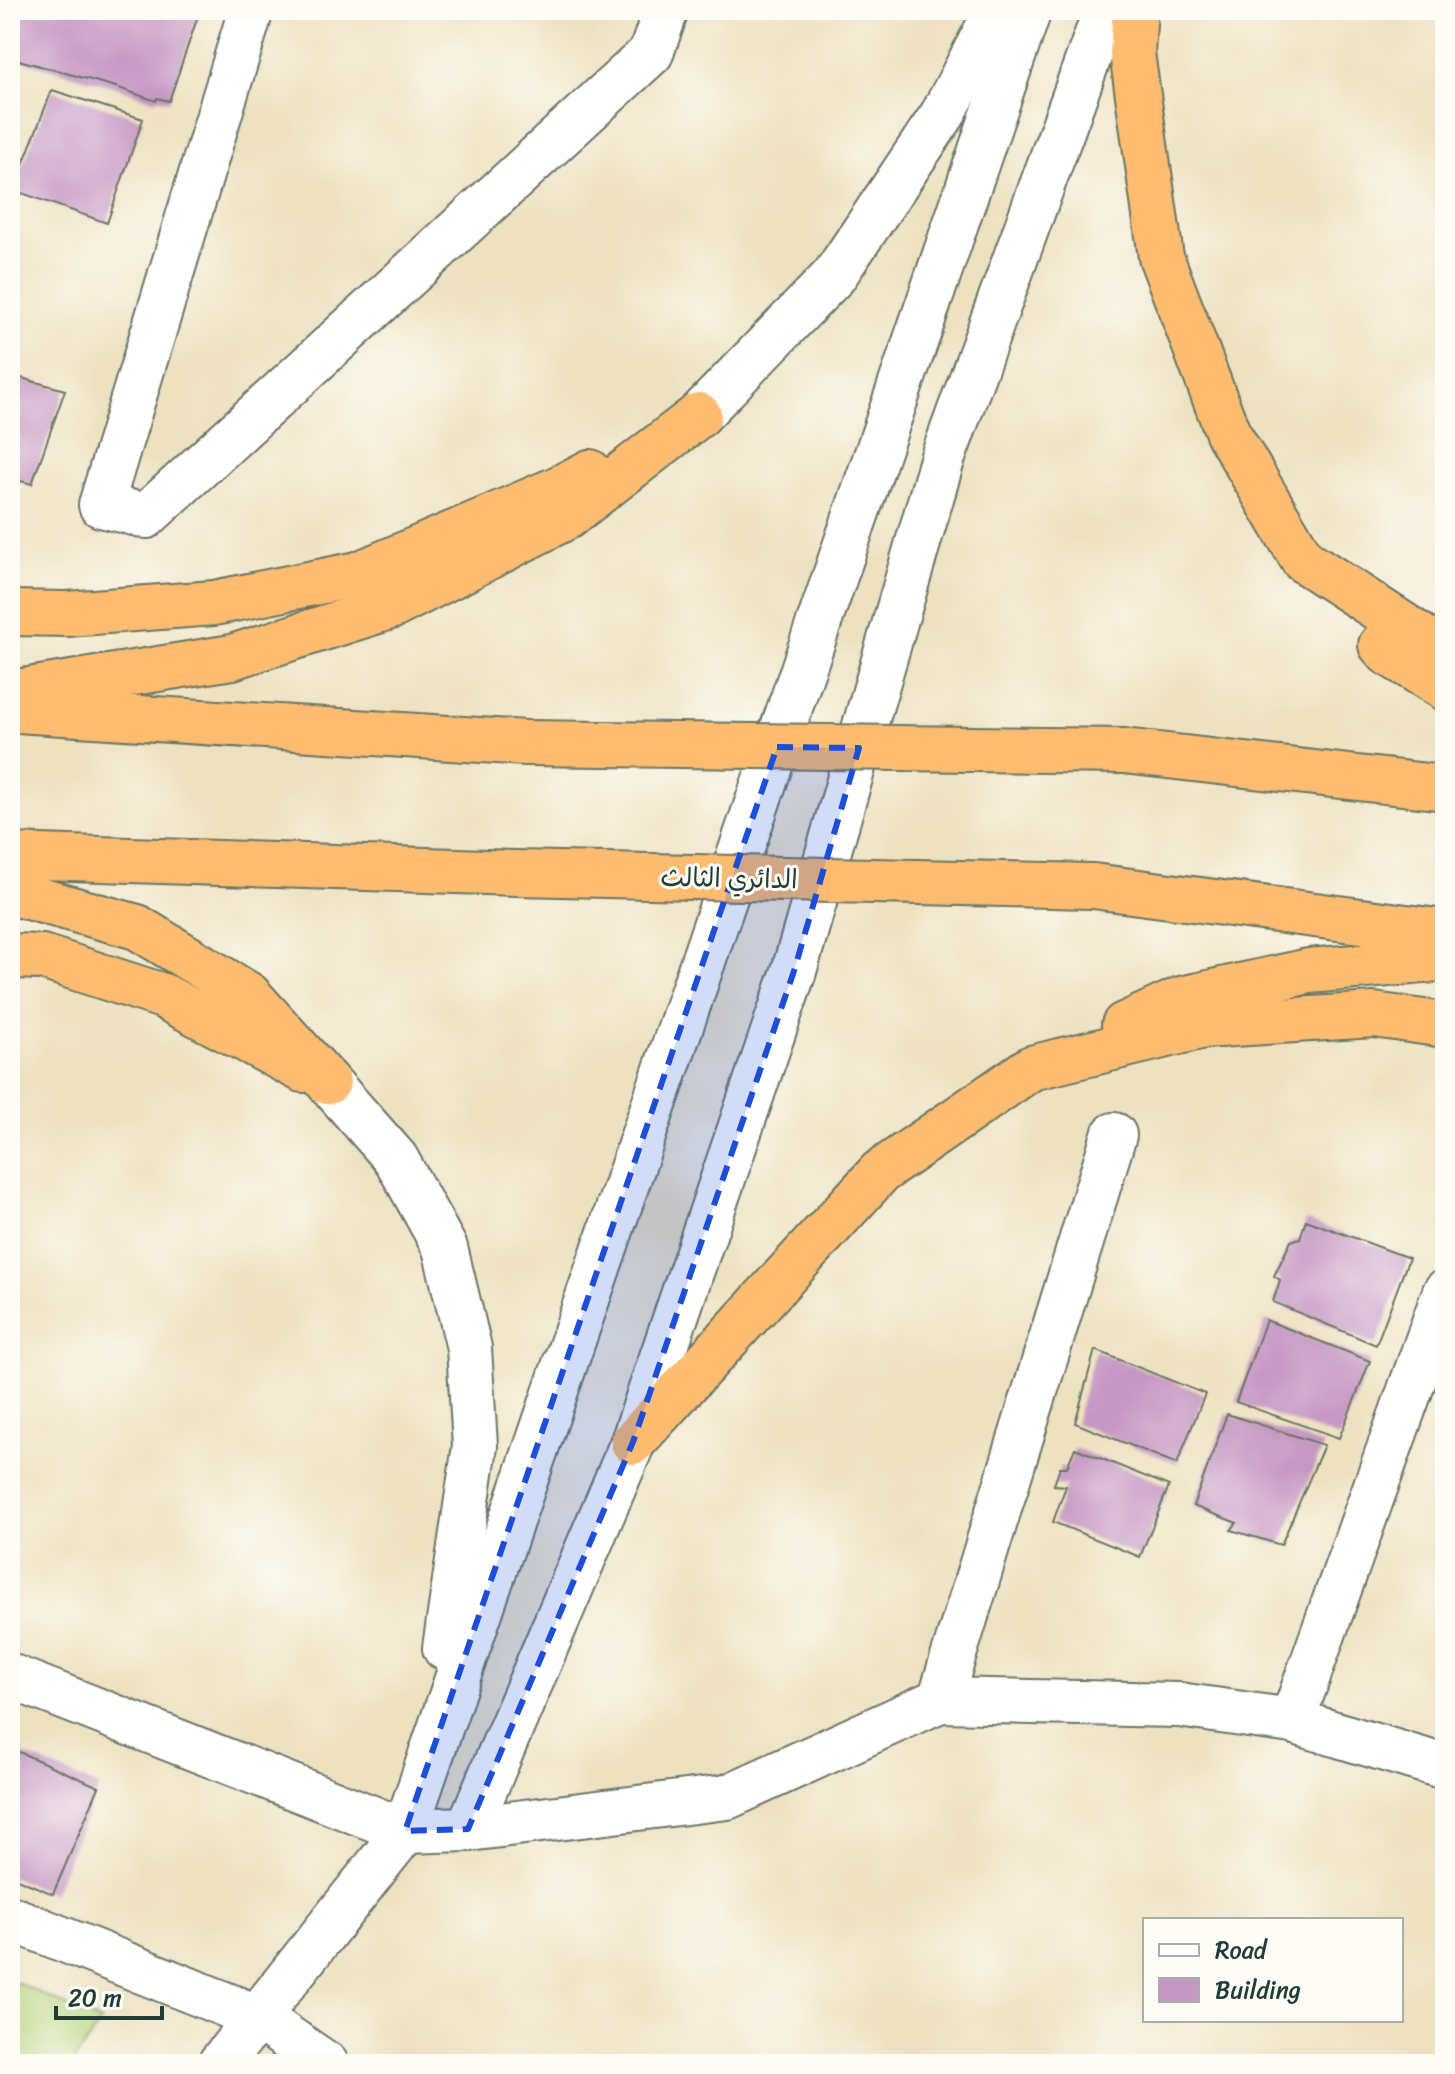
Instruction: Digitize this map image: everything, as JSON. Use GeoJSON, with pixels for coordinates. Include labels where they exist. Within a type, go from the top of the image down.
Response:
{"type":"FeatureCollection","features":[{"type":"Feature","properties":{"kind":"highway"},"geometry":{"type":"LineString","coordinates":[[1135,10],[1132,53],[1161,257],[1228,433],[1303,560],[1388,653],[1445,688]]}},
{"type":"Feature","properties":{"kind":"highway"},"geometry":{"type":"LineString","coordinates":[[10,613],[67,614],[214,603],[358,574],[557,489],[699,415]]}},
{"type":"Feature","properties":{"kind":"highway"},"geometry":{"type":"LineString","coordinates":[[10,693],[232,657],[393,606],[567,517],[699,415]]}},
{"type":"Feature","properties":{"kind":"highway"},"geometry":{"type":"LineString","coordinates":[[1303,560],[1445,652]]}},
{"type":"Feature","properties":{"kind":"highway"},"geometry":{"type":"LineString","coordinates":[[10,710],[526,743],[1124,751],[1445,788]]}},
{"type":"Feature","properties":{"kind":"highway","name":"الدائري الثالث"},"geometry":{"type":"LineString","coordinates":[[10,856],[516,873],[1093,886],[1445,932]]}},
{"type":"Feature","properties":{"kind":"highway"},"geometry":{"type":"LineString","coordinates":[[10,892],[137,927],[249,995],[328,1082]]}},
{"type":"Feature","properties":{"kind":"highway"},"geometry":{"type":"LineString","coordinates":[[10,956],[42,957],[163,996],[328,1082]]}},
{"type":"Feature","properties":{"kind":"highway"},"geometry":{"type":"LineString","coordinates":[[633,1442],[880,1172],[1031,1068],[1181,999],[1309,971],[1445,959]]}},
{"type":"Feature","properties":{"kind":"highway"},"geometry":{"type":"LineString","coordinates":[[1031,1068],[1204,1026],[1374,1015],[1445,1025]]}},
{"type":"Feature","properties":{"kind":"street"},"geometry":{"type":"LineString","coordinates":[[251,10],[101,505],[146,516],[651,53],[666,10]]}},
{"type":"Feature","properties":{"kind":"street"},"geometry":{"type":"LineString","coordinates":[[699,415],[834,276],[943,114],[997,10]]}},
{"type":"Feature","properties":{"kind":"street"},"geometry":{"type":"LineString","coordinates":[[220,2064],[405,1831],[1029,10]]}},
{"type":"Feature","properties":{"kind":"street"},"geometry":{"type":"LineString","coordinates":[[468,1829],[633,1442],[794,971],[942,460],[1106,10]]}},
{"type":"Feature","properties":{"kind":"street"},"geometry":{"type":"LineString","coordinates":[[328,1082],[396,1159],[445,1248],[469,1348],[475,1446],[452,1604],[421,1780]]}},
{"type":"Feature","properties":{"kind":"street"},"geometry":{"type":"LineString","coordinates":[[940,1700],[1114,1135]]}},
{"type":"Feature","properties":{"kind":"street"},"geometry":{"type":"LineString","coordinates":[[1292,1721],[1445,1292]]}},
{"type":"Feature","properties":{"kind":"street"},"geometry":{"type":"LineString","coordinates":[[10,1676],[405,1831],[468,1829],[727,1797],[940,1700],[1179,1705],[1292,1721],[1445,1767]]}},
{"type":"Feature","properties":{"kind":"street"},"geometry":{"type":"LineString","coordinates":[[10,1918],[259,2018],[326,2064]]}},
{"type":"Feature","properties":{"kind":"highlighted area"},"geometry":{"type":"Polygon","coordinates":[[[777,747],[859,748],[794,971],[633,1442],[468,1829],[405,1831],[421,1780],[777,747]]]}},
{"type":"Feature","properties":{"kind":"green space"},"geometry":{"type":"Polygon","coordinates":[[[10,1979],[101,2022],[72,2064],[10,2064],[10,1979]]]}},
{"type":"Feature","properties":{"kind":"building"},"geometry":{"type":"Polygon","coordinates":[[[10,10],[200,10],[169,101],[157,98],[156,101],[15,59],[17,51],[10,49],[10,10]]]}},
{"type":"Feature","properties":{"kind":"building"},"geometry":{"type":"Polygon","coordinates":[[[52,90],[143,119],[107,223],[13,190],[52,90]]]}},
{"type":"Feature","properties":{"kind":"building"},"geometry":{"type":"Polygon","coordinates":[[[10,375],[65,390],[32,484],[10,478],[10,375]]]}},
{"type":"Feature","properties":{"kind":"building"},"geometry":{"type":"Polygon","coordinates":[[[1306,1220],[1409,1258],[1376,1345],[1273,1302],[1280,1280],[1274,1276],[1291,1241],[1300,1238],[1306,1220]]]}},
{"type":"Feature","properties":{"kind":"building"},"geometry":{"type":"Polygon","coordinates":[[[1266,1320],[1370,1361],[1339,1438],[1236,1402],[1266,1320]]]}},
{"type":"Feature","properties":{"kind":"building"},"geometry":{"type":"Polygon","coordinates":[[[1095,1350],[1205,1394],[1177,1464],[1075,1423],[1095,1350]]]}},
{"type":"Feature","properties":{"kind":"building"},"geometry":{"type":"Polygon","coordinates":[[[1227,1414],[1324,1445],[1281,1545],[1231,1530],[1237,1523],[1193,1506],[1227,1414]]]}},
{"type":"Feature","properties":{"kind":"building"},"geometry":{"type":"Polygon","coordinates":[[[1075,1448],[1169,1486],[1140,1557],[1053,1522],[1066,1486],[1054,1485],[1060,1467],[1067,1467],[1075,1448]]]}},
{"type":"Feature","properties":{"kind":"building"},"geometry":{"type":"Polygon","coordinates":[[[10,1748],[99,1787],[53,1894],[10,1876],[10,1748]]]}}]}
